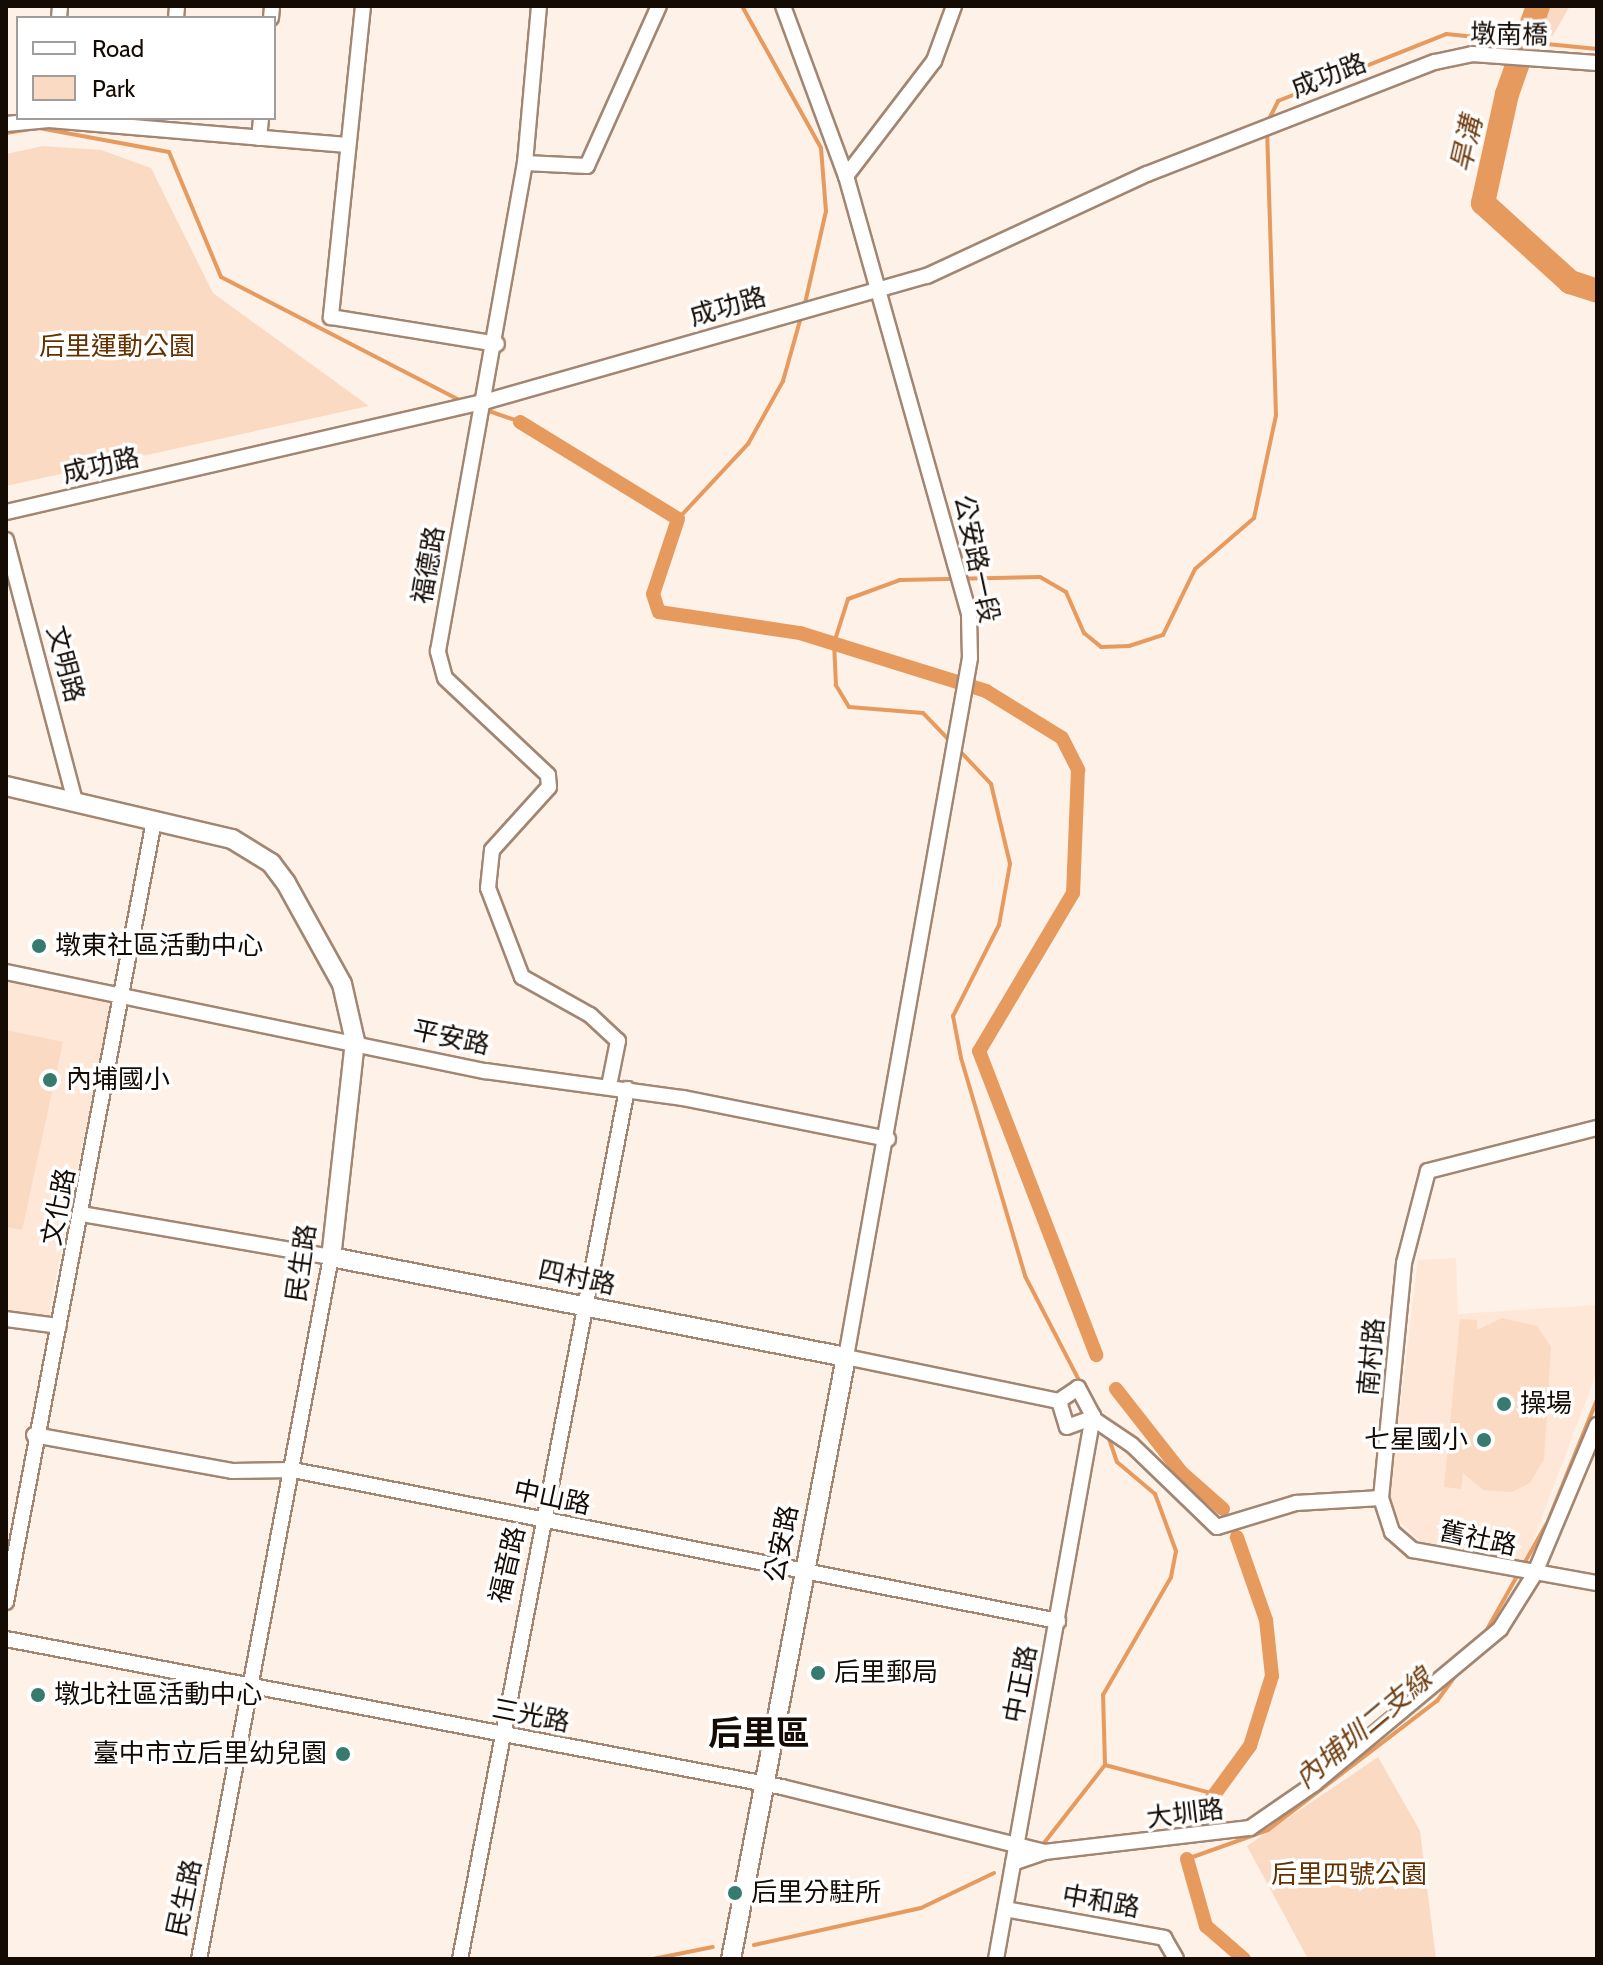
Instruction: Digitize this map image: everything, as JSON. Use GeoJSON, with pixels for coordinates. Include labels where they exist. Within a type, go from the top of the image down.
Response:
{"type":"FeatureCollection","features":[{"type":"Feature","properties":{"kind":"main road","name":"民生路"},"geometry":{"type":"LineString","coordinates":[[6,786],[232,839],[271,863],[329,954],[350,1004],[355,1041],[331,1257]]}},
{"type":"Feature","properties":{"kind":"main road","name":"四村路"},"geometry":{"type":"LineString","coordinates":[[331,1257],[846,1357]]}},
{"type":"Feature","properties":{"kind":"main road","name":"公安路"},"geometry":{"type":"LineString","coordinates":[[731,1959],[846,1357]]}},
{"type":"Feature","properties":{"kind":"street"},"geometry":{"type":"LineString","coordinates":[[363,6],[331,317],[497,344]]}},
{"type":"Feature","properties":{"kind":"street","name":"福德路"},"geometry":{"type":"LineString","coordinates":[[539,6],[525,163],[487,401],[476,428],[438,669],[548,775],[549,787],[492,850],[488,888],[522,977],[590,1015],[618,1041],[609,1086]]}},
{"type":"Feature","properties":{"kind":"street"},"geometry":{"type":"LineString","coordinates":[[525,163],[587,166],[659,6]]}},
{"type":"Feature","properties":{"kind":"street","name":"公安路一段"},"geometry":{"type":"LineString","coordinates":[[783,6],[846,176],[965,592],[970,658],[888,1139]]}},
{"type":"Feature","properties":{"kind":"street"},"geometry":{"type":"LineString","coordinates":[[846,176],[934,61],[954,6]]}},
{"type":"Feature","properties":{"kind":"street","name":"墩南橋"},"geometry":{"type":"LineString","coordinates":[[1435,62],[1472,54],[1590,62]]}},
{"type":"Feature","properties":{"kind":"street","name":"成功路"},"geometry":{"type":"LineString","coordinates":[[6,512],[487,401],[880,290],[1147,174],[1435,62]]}},
{"type":"Feature","properties":{"kind":"street"},"geometry":{"type":"LineString","coordinates":[[6,124],[40,120]]}},
{"type":"Feature","properties":{"kind":"street"},"geometry":{"type":"LineString","coordinates":[[69,120],[168,125],[259,138],[347,145]]}},
{"type":"Feature","properties":{"kind":"street"},"geometry":{"type":"LineString","coordinates":[[259,138],[261,120]]}},
{"type":"Feature","properties":{"kind":"street","name":"文明路"},"geometry":{"type":"LineString","coordinates":[[6,540],[75,801]]}},
{"type":"Feature","properties":{"kind":"street","name":"文化路"},"geometry":{"type":"LineString","coordinates":[[6,1602],[34,1435],[82,1214],[154,821]]}},
{"type":"Feature","properties":{"kind":"street","name":"平安路"},"geometry":{"type":"LineString","coordinates":[[6,972],[355,1041],[485,1071],[627,1089],[888,1139]]}},
{"type":"Feature","properties":{"kind":"street","name":"福音路"},"geometry":{"type":"LineString","coordinates":[[460,1959],[627,1089]]}},
{"type":"Feature","properties":{"kind":"street","name":"南村路"},"geometry":{"type":"LineString","coordinates":[[1381,1498],[1404,1263],[1428,1171],[1597,1128]]}},
{"type":"Feature","properties":{"kind":"street","name":"公安路"},"geometry":{"type":"LineString","coordinates":[[846,1357],[888,1139]]}},
{"type":"Feature","properties":{"kind":"street","name":"四村路"},"geometry":{"type":"LineString","coordinates":[[82,1214],[331,1257]]}},
{"type":"Feature","properties":{"kind":"street","name":"民生路"},"geometry":{"type":"LineString","coordinates":[[199,1959],[331,1257]]}},
{"type":"Feature","properties":{"kind":"street"},"geometry":{"type":"LineString","coordinates":[[6,1319],[59,1326]]}},
{"type":"Feature","properties":{"kind":"street","name":"四村路"},"geometry":{"type":"LineString","coordinates":[[846,1357],[1059,1401]]}},
{"type":"Feature","properties":{"kind":"street"},"geometry":{"type":"LineString","coordinates":[[1078,1388],[1092,1402],[1092,1418],[1067,1427],[1059,1401],[1078,1388]]}},
{"type":"Feature","properties":{"kind":"street"},"geometry":{"type":"LineString","coordinates":[[1092,1418],[1132,1445],[1217,1527],[1296,1503],[1381,1498]]}},
{"type":"Feature","properties":{"kind":"street","name":"中正路"},"geometry":{"type":"LineString","coordinates":[[996,1959],[1092,1418]]}},
{"type":"Feature","properties":{"kind":"street","name":"大圳路"},"geometry":{"type":"LineString","coordinates":[[1013,1863],[1045,1852],[1250,1828],[1500,1629],[1534,1575],[1597,1425]]}},
{"type":"Feature","properties":{"kind":"street","name":"中山路"},"geometry":{"type":"LineString","coordinates":[[34,1435],[232,1471],[293,1470],[1058,1621]]}},
{"type":"Feature","properties":{"kind":"street","name":"舊社路"},"geometry":{"type":"LineString","coordinates":[[1381,1498],[1392,1532],[1413,1550],[1534,1575],[1597,1583]]}},
{"type":"Feature","properties":{"kind":"street","name":"三光路"},"geometry":{"type":"LineString","coordinates":[[6,1639],[251,1690],[764,1783],[1016,1841],[1045,1852]]}},
{"type":"Feature","properties":{"kind":"street","name":"中和路"},"geometry":{"type":"LineString","coordinates":[[1005,1909],[1164,1938],[1176,1959]]}},
{"type":"Feature","properties":{"kind":"shaded area","name":"內埔國小"},"geometry":{"type":"Polygon","coordinates":[[[6,981],[111,1002],[48,1316],[6,1310],[6,981]]]}},
{"type":"Feature","properties":{"kind":"shaded area","name":"七星國小"},"geometry":{"type":"Polygon","coordinates":[[[1456,1258],[1458,1314],[1597,1305],[1597,1371],[1525,1562],[1422,1544],[1388,1509],[1418,1260],[1456,1258]]]}},
{"type":"Feature","properties":{"kind":"green space"},"geometry":{"type":"Polygon","coordinates":[[[1541,6],[1570,6],[1552,37],[1541,6]]]}},
{"type":"Feature","properties":{"kind":"green space","name":"后里運動公園"},"geometry":{"type":"Polygon","coordinates":[[[43,146],[101,150],[151,168],[213,293],[369,406],[6,486],[6,154],[43,146]]]}},
{"type":"Feature","properties":{"kind":"green space"},"geometry":{"type":"Polygon","coordinates":[[[6,1030],[63,1042],[22,1230],[6,1227],[6,1030]]]}},
{"type":"Feature","properties":{"kind":"green space"},"geometry":{"type":"Polygon","coordinates":[[[1502,1318],[1537,1326],[1551,1347],[1544,1459],[1530,1483],[1512,1492],[1483,1490],[1463,1473],[1461,1489],[1444,1487],[1460,1319],[1477,1320],[1477,1330],[1502,1318]]]}},
{"type":"Feature","properties":{"kind":"green space","name":"后里四號公園"},"geometry":{"type":"Polygon","coordinates":[[[1378,1757],[1420,1831],[1436,1959],[1308,1959],[1247,1846],[1378,1757]]]}},
{"type":"Feature","properties":{"kind":"waterway"},"geometry":{"type":"LineString","coordinates":[[742,6],[821,148],[826,211],[804,308]]}},
{"type":"Feature","properties":{"kind":"waterway","name":"旱溝"},"geometry":{"type":"LineString","coordinates":[[1538,6],[1507,94],[1483,203],[1570,282],[1597,291]]}},
{"type":"Feature","properties":{"kind":"waterway"},"geometry":{"type":"LineString","coordinates":[[1267,123],[1278,101],[1446,34],[1597,49]]}},
{"type":"Feature","properties":{"kind":"waterway"},"geometry":{"type":"LineString","coordinates":[[6,133],[39,128],[169,152],[221,277],[463,402]]}},
{"type":"Feature","properties":{"kind":"waterway"},"geometry":{"type":"LineString","coordinates":[[950,741],[923,713],[849,707],[836,685],[834,643],[848,599],[900,580],[1040,577],[1066,592],[1084,633],[1101,647],[1129,646],[1163,635],[1195,569],[1254,518],[1276,415],[1267,132]]}},
{"type":"Feature","properties":{"kind":"waterway"},"geometry":{"type":"LineString","coordinates":[[678,519],[748,444],[783,381],[801,317]]}},
{"type":"Feature","properties":{"kind":"waterway"},"geometry":{"type":"LineString","coordinates":[[486,410],[520,422]]}},
{"type":"Feature","properties":{"kind":"waterway"},"geometry":{"type":"LineString","coordinates":[[520,422],[678,519],[653,594],[659,612],[800,633],[986,691],[1062,738],[1078,770],[1073,893],[979,1051],[1096,1355]]}},
{"type":"Feature","properties":{"kind":"waterway"},"geometry":{"type":"LineString","coordinates":[[959,750],[991,784],[1010,864],[999,925],[953,1016],[961,1058],[1025,1276],[1082,1386]]}},
{"type":"Feature","properties":{"kind":"waterway"},"geometry":{"type":"LineString","coordinates":[[1116,1389],[1181,1472],[1223,1509]]}},
{"type":"Feature","properties":{"kind":"waterway"},"geometry":{"type":"LineString","coordinates":[[1485,1633],[1548,1521],[1597,1400]]}},
{"type":"Feature","properties":{"kind":"waterway"},"geometry":{"type":"LineString","coordinates":[[1044,1843],[1105,1765],[1103,1695],[1171,1577],[1176,1551],[1155,1494],[1117,1462],[1108,1436]]}},
{"type":"Feature","properties":{"kind":"waterway"},"geometry":{"type":"LineString","coordinates":[[1198,1817],[1250,1746],[1272,1676],[1266,1620],[1237,1537]]}},
{"type":"Feature","properties":{"kind":"waterway","name":"內埔圳二支線"},"geometry":{"type":"LineString","coordinates":[[1187,1859],[1268,1830],[1437,1701],[1457,1673]]}},
{"type":"Feature","properties":{"kind":"waterway"},"geometry":{"type":"LineString","coordinates":[[1105,1765],[1215,1794]]}},
{"type":"Feature","properties":{"kind":"waterway"},"geometry":{"type":"LineString","coordinates":[[1187,1859],[1206,1926],[1244,1959]]}},
{"type":"Feature","properties":{"kind":"waterway"},"geometry":{"type":"LineString","coordinates":[[754,1945],[921,1908],[994,1873]]}},
{"type":"Feature","properties":{"kind":"waterway"},"geometry":{"type":"LineString","coordinates":[[653,1959],[713,1947]]}},
{"type":"Feature","properties":{"kind":"place","name":"墩東社區活動中心"},"geometry":{"type":"Point","coordinates":[39,946]}},
{"type":"Feature","properties":{"kind":"place","name":"內埔國小"},"geometry":{"type":"Point","coordinates":[50,1080]}},
{"type":"Feature","properties":{"kind":"place","name":"操場"},"geometry":{"type":"Point","coordinates":[1504,1404]}},
{"type":"Feature","properties":{"kind":"place","name":"七星國小"},"geometry":{"type":"Point","coordinates":[1484,1440]}},
{"type":"Feature","properties":{"kind":"place","name":"后里郵局"},"geometry":{"type":"Point","coordinates":[818,1673]}},
{"type":"Feature","properties":{"kind":"place","name":"墩北社區活動中心"},"geometry":{"type":"Point","coordinates":[38,1695]}},
{"type":"Feature","properties":{"kind":"place","name":"臺中市立后里幼兒園"},"geometry":{"type":"Point","coordinates":[343,1754]}},
{"type":"Feature","properties":{"kind":"place","name":"后里分駐所"},"geometry":{"type":"Point","coordinates":[735,1893]}},
{"type":"Feature","properties":{"kind":"district","name":"后里區"},"geometry":{"type":"Point","coordinates":[759,1734]}}]}
